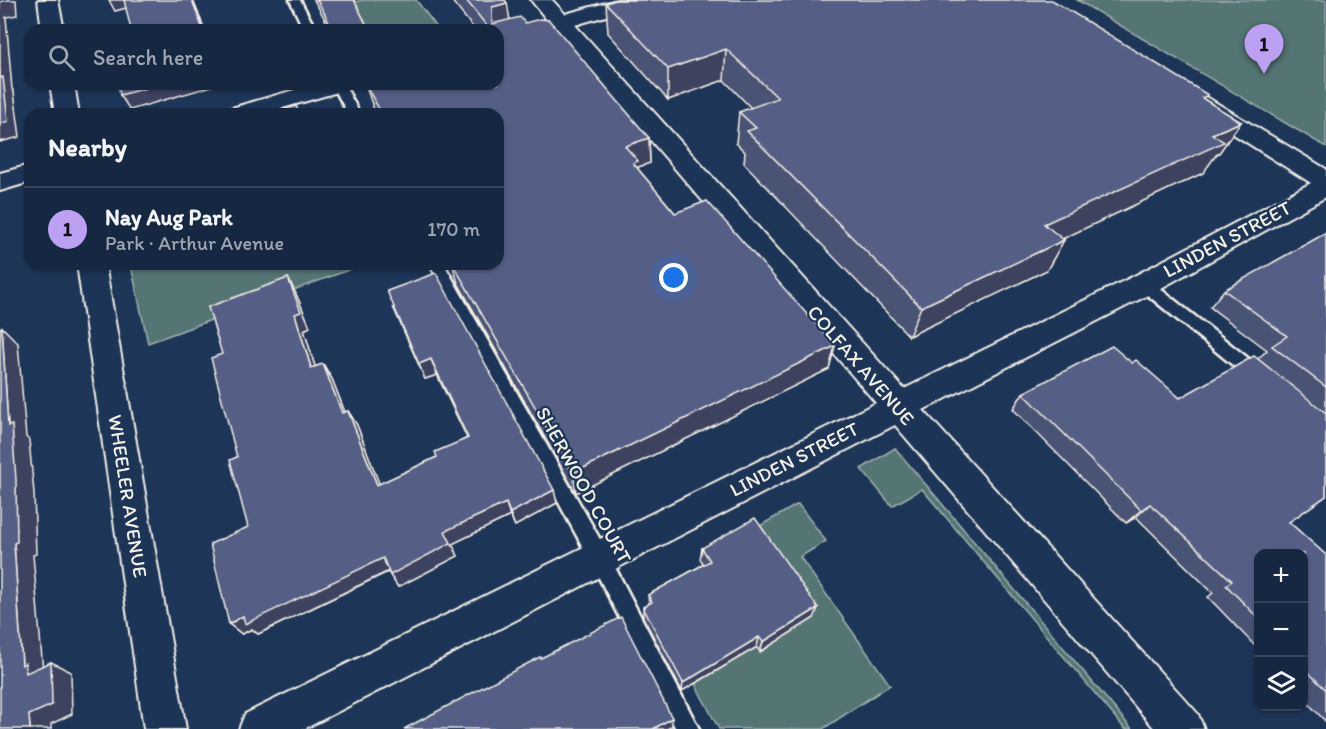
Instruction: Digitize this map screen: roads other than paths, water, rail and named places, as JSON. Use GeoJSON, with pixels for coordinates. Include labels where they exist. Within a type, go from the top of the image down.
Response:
{"type":"FeatureCollection","features":[{"type":"Feature","properties":{"kind":"street"},"geometry":{"type":"LineString","coordinates":[[48,0],[52,24]]}},
{"type":"Feature","properties":{"kind":"street"},"geometry":{"type":"LineString","coordinates":[[504,37],[551,11],[640,0]]}},
{"type":"Feature","properties":{"kind":"street","name":"COLFAX AVENUE"},"geometry":{"type":"LineString","coordinates":[[551,11],[1183,729]]}},
{"type":"Feature","properties":{"kind":"street"},"geometry":{"type":"LineString","coordinates":[[63,90],[66,108]]}},
{"type":"Feature","properties":{"kind":"street"},"geometry":{"type":"LineString","coordinates":[[256,108],[318,90]]}},
{"type":"Feature","properties":{"kind":"street"},"geometry":{"type":"LineString","coordinates":[[1185,93],[1326,181]]}},
{"type":"Feature","properties":{"kind":"street"},"geometry":{"type":"LineString","coordinates":[[0,182],[24,175]]}},
{"type":"Feature","properties":{"kind":"street","name":"LINDEN STREET"},"geometry":{"type":"LineString","coordinates":[[260,729],[1144,284],[1326,186]]}},
{"type":"Feature","properties":{"kind":"street","name":"WHEELER AVENUE"},"geometry":{"type":"LineString","coordinates":[[92,270],[165,729]]}},
{"type":"Feature","properties":{"kind":"lane"},"geometry":{"type":"LineString","coordinates":[[295,0],[307,24]]}},
{"type":"Feature","properties":{"kind":"lane"},"geometry":{"type":"LineString","coordinates":[[341,90],[351,108]]}},
{"type":"Feature","properties":{"kind":"lane","name":"SHERWOOD COURT"},"geometry":{"type":"LineString","coordinates":[[440,270],[599,557],[688,729]]}},
{"type":"Feature","properties":{"kind":"lane"},"geometry":{"type":"LineString","coordinates":[[1144,284],[1271,387]]}},
{"type":"Feature","properties":{"kind":"place","name":"Nay Aug Park"},"geometry":{"type":"Point","coordinates":[1264,74]}}]}
